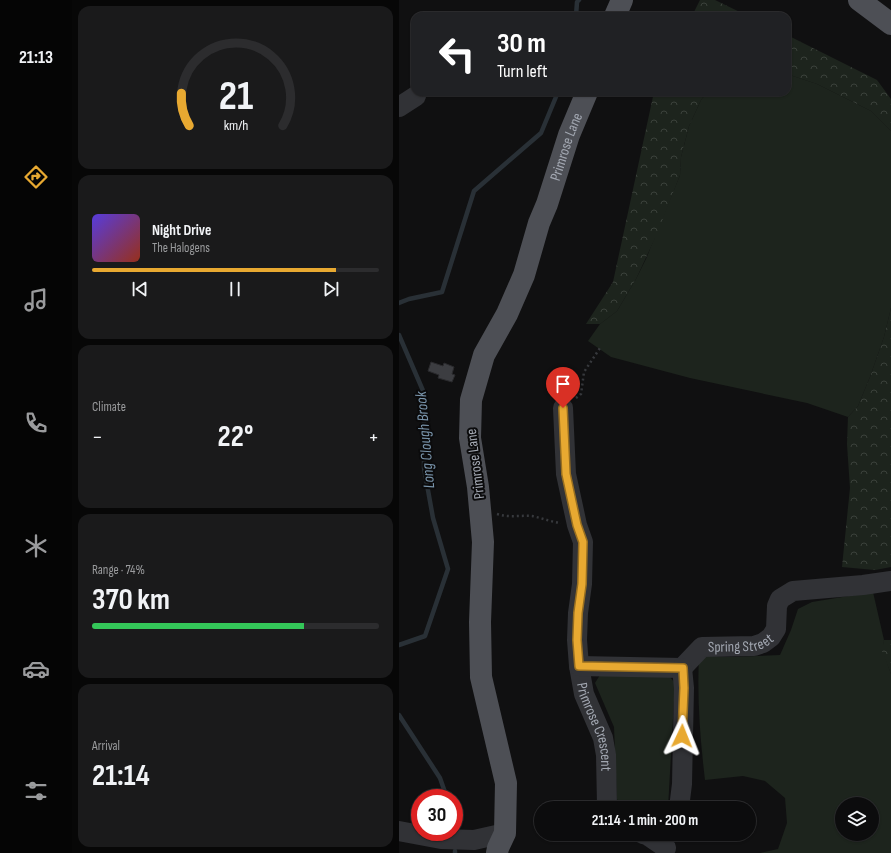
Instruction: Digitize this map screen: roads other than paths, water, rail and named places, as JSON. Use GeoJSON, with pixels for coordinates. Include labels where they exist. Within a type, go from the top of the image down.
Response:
{"type":"FeatureCollection","features":[{"type":"Feature","properties":{"kind":"main road"},"geometry":{"type":"LineString","coordinates":[[617,12],[622,0]]}},
{"type":"Feature","properties":{"kind":"main road"},"geometry":{"type":"LineString","coordinates":[[859,0],[891,24]]}},
{"type":"Feature","properties":{"kind":"main road","name":"Primrose Lane"},"geometry":{"type":"LineString","coordinates":[[501,843],[505,783],[481,677],[480,622],[483,542],[478,487],[470,438],[471,400],[484,355],[507,314],[524,275],[539,223],[547,204],[569,135],[585,96]]}},
{"type":"Feature","properties":{"kind":"street"},"geometry":{"type":"LineString","coordinates":[[399,107],[416,96]]}},
{"type":"Feature","properties":{"kind":"street","name":"Primrose Crescent"},"geometry":{"type":"LineString","coordinates":[[563,408],[566,474],[577,525],[583,542],[582,584],[578,613],[577,640],[579,666],[584,694],[603,738],[606,755],[607,801]]}},
{"type":"Feature","properties":{"kind":"street","name":"Spring Street"},"geometry":{"type":"LineString","coordinates":[[683,668],[702,647],[754,646],[763,643],[771,637],[776,629],[777,606],[780,599],[793,591],[891,581]]}},
{"type":"Feature","properties":{"kind":"street"},"geometry":{"type":"LineString","coordinates":[[579,666],[683,668],[682,784],[680,801]]}},
{"type":"Feature","properties":{"kind":"street"},"geometry":{"type":"LineString","coordinates":[[399,831],[441,839],[501,843]]}},
{"type":"Feature","properties":{"kind":"waterway","name":"Long Clough Brook"},"geometry":{"type":"LineString","coordinates":[[576,12],[577,2],[579,0]]}},
{"type":"Feature","properties":{"kind":"waterway","name":"Long Clough Brook"},"geometry":{"type":"LineString","coordinates":[[399,303],[409,299],[442,292],[474,191],[541,133],[556,96]]}},
{"type":"Feature","properties":{"kind":"waterway","name":"Long Clough Brook"},"geometry":{"type":"LineString","coordinates":[[399,335],[424,393],[424,468],[433,518],[448,569],[425,636],[399,645]]}},
{"type":"Feature","properties":{"kind":"waterway","name":"Long Clough Brook"},"geometry":{"type":"LineString","coordinates":[[399,715],[440,778],[444,789]]}}]}
